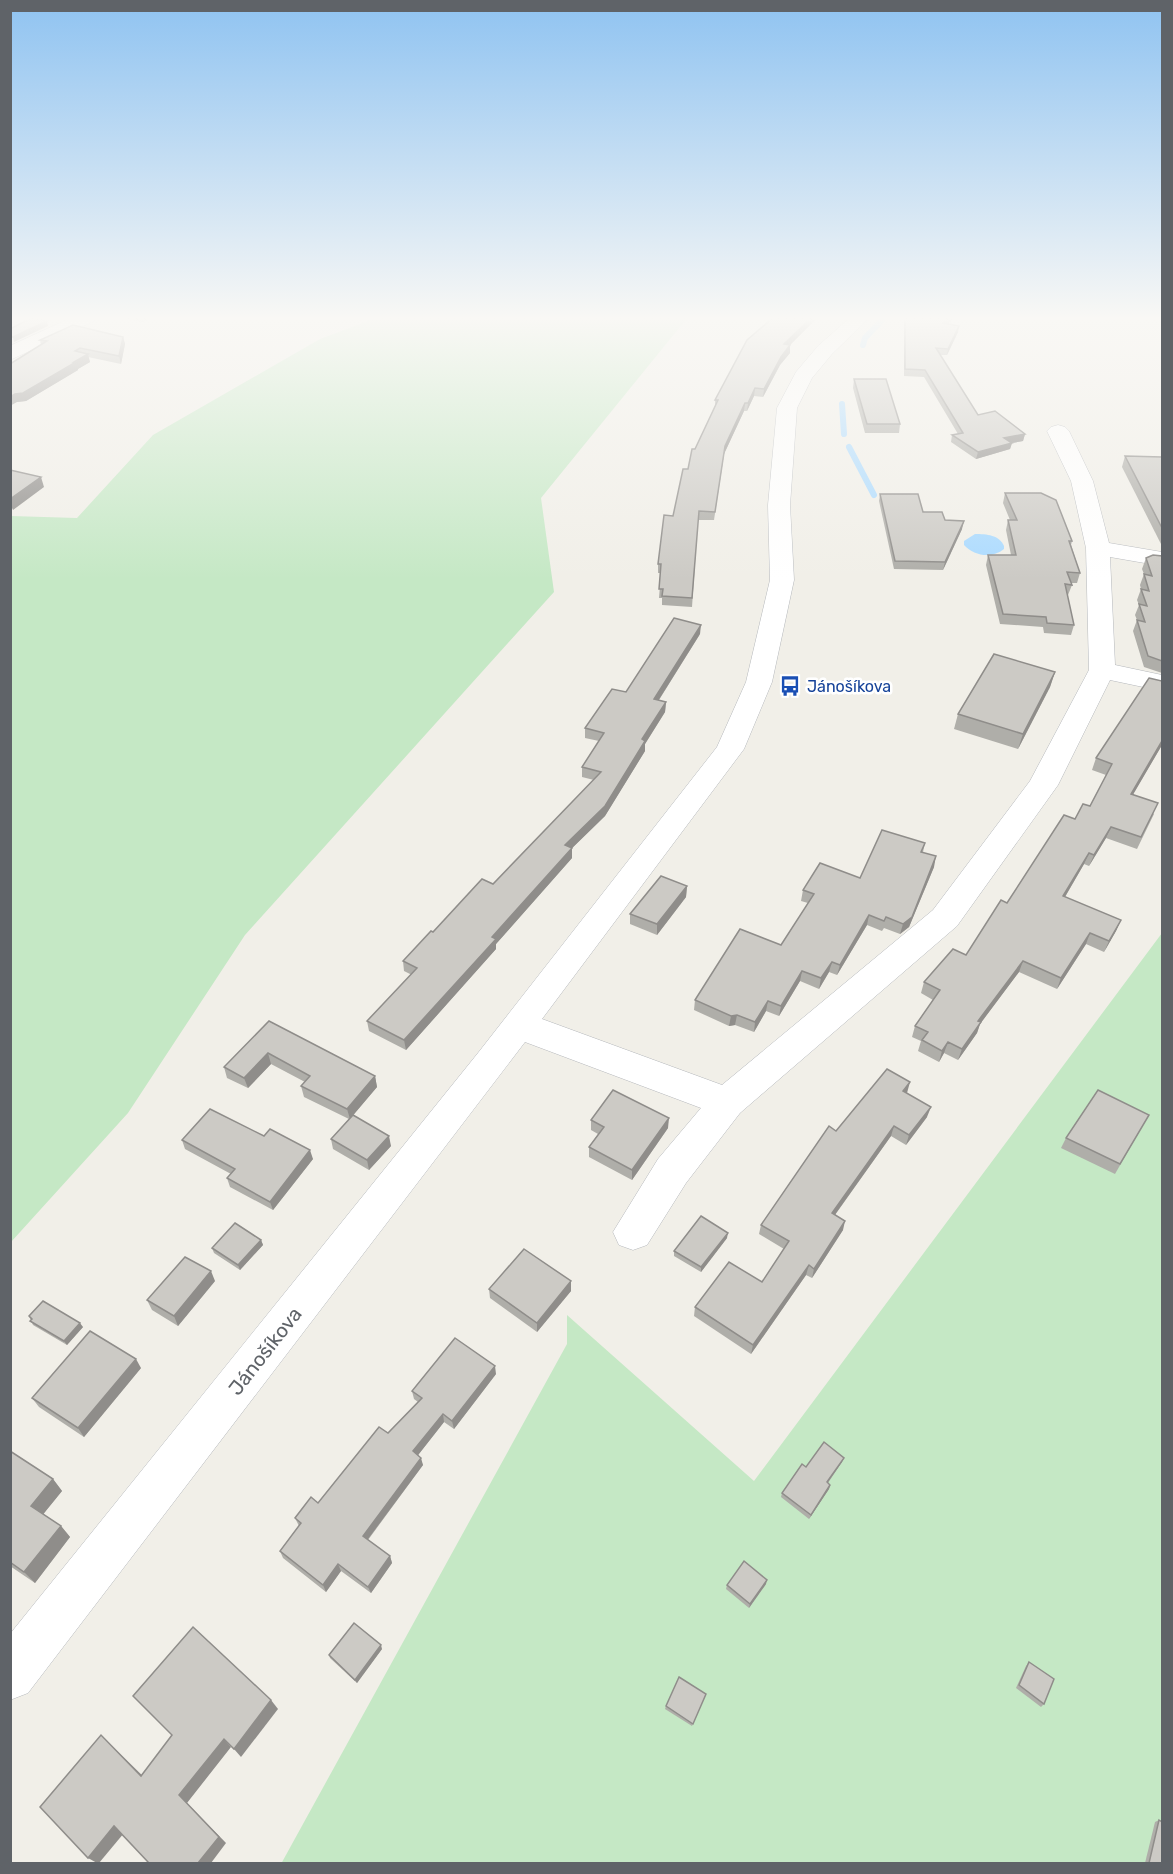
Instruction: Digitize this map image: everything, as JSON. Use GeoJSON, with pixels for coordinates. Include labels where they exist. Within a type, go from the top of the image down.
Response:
{"type":"FeatureCollection","features":[{"type":"Feature","properties":{"kind":"street","name":"Jánošíkova"},"geometry":{"type":"LineString","coordinates":[[10,1675],[484,1073],[518,1025],[730,749],[759,682],[782,580],[779,505],[789,404]]}},
{"type":"Feature","properties":{"kind":"street"},"geometry":{"type":"LineString","coordinates":[[633,1232],[672,1171],[727,1102],[945,918],[1043,785],[1102,670],[1098,548],[1082,481],[1058,431]]}},
{"type":"Feature","properties":{"kind":"street"},"geometry":{"type":"LineString","coordinates":[[1098,548],[1162,559]]}},
{"type":"Feature","properties":{"kind":"street"},"geometry":{"type":"LineString","coordinates":[[1102,670],[1162,683]]}},
{"type":"Feature","properties":{"kind":"street"},"geometry":{"type":"LineString","coordinates":[[518,1025],[727,1102]]}},
{"type":"Feature","properties":{"kind":"green space"},"geometry":{"type":"Polygon","coordinates":[[[206,404],[617,404],[541,498],[554,592],[245,935],[128,1113],[11,1242],[11,516],[77,518],[153,435],[206,404]]]}},
{"type":"Feature","properties":{"kind":"green space"},"geometry":{"type":"Polygon","coordinates":[[[1162,933],[1162,1863],[281,1864],[567,1344],[567,1315],[754,1481],[1162,933]]]}},
{"type":"Feature","properties":{"kind":"water"},"geometry":{"type":"Polygon","coordinates":[[[975,534],[996,537],[1002,542],[1004,549],[989,555],[973,552],[964,545],[964,541],[975,534]]]}},
{"type":"Feature","properties":{"kind":"building"},"geometry":{"type":"Polygon","coordinates":[[[716,404],[744,404],[725,446],[715,512],[699,511],[692,598],[662,596],[663,589],[659,589],[661,564],[658,564],[664,515],[673,516],[683,469],[688,469],[692,449],[695,449],[716,404]]]}},
{"type":"Feature","properties":{"kind":"building"},"geometry":{"type":"Polygon","coordinates":[[[861,404],[894,404],[900,424],[867,424],[861,404]]]}},
{"type":"Feature","properties":{"kind":"building"},"geometry":{"type":"Polygon","coordinates":[[[946,404],[971,404],[978,415],[995,411],[1025,434],[1004,438],[1012,443],[978,452],[952,435],[963,433],[946,404]]]}},
{"type":"Feature","properties":{"kind":"building"},"geometry":{"type":"Polygon","coordinates":[[[1125,456],[1162,457],[1162,528],[1125,456]]]}},
{"type":"Feature","properties":{"kind":"building"},"geometry":{"type":"Polygon","coordinates":[[[10,470],[41,477],[10,499],[10,470]]]}},
{"type":"Feature","properties":{"kind":"building"},"geometry":{"type":"Polygon","coordinates":[[[1005,493],[1041,493],[1056,500],[1072,541],[1069,541],[1080,573],[1067,572],[1072,585],[1065,584],[1074,625],[1047,623],[1046,617],[1003,614],[988,555],[1016,555],[1008,520],[1017,520],[1005,493]]]}},
{"type":"Feature","properties":{"kind":"building"},"geometry":{"type":"Polygon","coordinates":[[[880,494],[918,494],[923,512],[942,512],[945,520],[964,521],[945,562],[895,561],[880,494]]]}},
{"type":"Feature","properties":{"kind":"building"},"geometry":{"type":"Polygon","coordinates":[[[1153,555],[1162,556],[1162,661],[1148,656],[1137,620],[1145,622],[1139,604],[1147,606],[1141,589],[1149,591],[1144,574],[1152,576],[1146,558],[1153,555]]]}},
{"type":"Feature","properties":{"kind":"building"},"geometry":{"type":"Polygon","coordinates":[[[674,618],[701,625],[654,699],[666,702],[642,739],[645,741],[605,806],[565,845],[572,848],[492,937],[496,939],[404,1040],[367,1021],[417,968],[403,961],[431,931],[433,932],[482,879],[493,884],[601,772],[582,767],[604,733],[585,728],[612,689],[626,692],[674,618]]]}},
{"type":"Feature","properties":{"kind":"building"},"geometry":{"type":"Polygon","coordinates":[[[994,654],[1055,672],[1023,734],[958,714],[994,654]]]}},
{"type":"Feature","properties":{"kind":"building"},"geometry":{"type":"Polygon","coordinates":[[[1149,678],[1162,681],[1162,741],[1131,794],[1158,803],[1141,837],[1111,827],[1094,855],[1089,853],[1063,896],[1121,920],[1109,941],[1090,933],[1061,978],[1023,961],[978,1021],[981,1022],[962,1049],[948,1042],[942,1051],[922,1040],[928,1032],[915,1026],[940,990],[924,982],[953,949],[966,955],[1001,900],[1007,903],[1064,815],[1075,819],[1083,804],[1090,806],[1112,764],[1096,758],[1149,678]]]}},
{"type":"Feature","properties":{"kind":"building"},"geometry":{"type":"Polygon","coordinates":[[[882,830],[925,843],[921,852],[936,856],[912,917],[903,924],[886,917],[884,921],[869,915],[840,965],[832,962],[821,978],[802,971],[781,1006],[768,1001],[755,1022],[737,1015],[731,1016],[695,1000],[740,929],[781,945],[814,894],[803,890],[820,863],[860,878],[882,830]]]}},
{"type":"Feature","properties":{"kind":"building"},"geometry":{"type":"Polygon","coordinates":[[[661,876],[687,886],[657,924],[630,914],[661,876]]]}},
{"type":"Feature","properties":{"kind":"building"},"geometry":{"type":"Polygon","coordinates":[[[269,1021],[375,1076],[347,1109],[301,1086],[310,1076],[268,1053],[244,1078],[224,1067],[269,1021]]]}},
{"type":"Feature","properties":{"kind":"building"},"geometry":{"type":"Polygon","coordinates":[[[887,1069],[910,1082],[903,1091],[931,1107],[909,1135],[894,1126],[832,1213],[845,1221],[814,1269],[809,1265],[753,1345],[695,1307],[729,1262],[762,1282],[789,1241],[761,1225],[829,1126],[836,1131],[887,1069]]]}},
{"type":"Feature","properties":{"kind":"building"},"geometry":{"type":"Polygon","coordinates":[[[613,1090],[669,1118],[632,1170],[589,1147],[604,1127],[591,1120],[613,1090]]]}},
{"type":"Feature","properties":{"kind":"building"},"geometry":{"type":"Polygon","coordinates":[[[1098,1090],[1149,1115],[1120,1164],[1066,1138],[1098,1090]]]}},
{"type":"Feature","properties":{"kind":"building"},"geometry":{"type":"Polygon","coordinates":[[[210,1109],[264,1136],[270,1129],[310,1150],[270,1202],[227,1178],[235,1169],[182,1140],[210,1109]]]}},
{"type":"Feature","properties":{"kind":"building"},"geometry":{"type":"Polygon","coordinates":[[[353,1115],[389,1136],[367,1160],[331,1139],[353,1115]]]}},
{"type":"Feature","properties":{"kind":"building"},"geometry":{"type":"Polygon","coordinates":[[[701,1216],[728,1233],[701,1267],[674,1251],[701,1216]]]}},
{"type":"Feature","properties":{"kind":"building"},"geometry":{"type":"Polygon","coordinates":[[[235,1223],[261,1240],[238,1265],[212,1248],[235,1223]]]}},
{"type":"Feature","properties":{"kind":"building"},"geometry":{"type":"Polygon","coordinates":[[[524,1249],[571,1281],[537,1323],[489,1289],[524,1249]]]}},
{"type":"Feature","properties":{"kind":"building"},"geometry":{"type":"Polygon","coordinates":[[[185,1257],[211,1271],[174,1316],[147,1300],[185,1257]]]}},
{"type":"Feature","properties":{"kind":"building"},"geometry":{"type":"Polygon","coordinates":[[[43,1301],[80,1323],[64,1341],[30,1321],[32,1319],[29,1316],[43,1301]]]}},
{"type":"Feature","properties":{"kind":"building"},"geometry":{"type":"Polygon","coordinates":[[[90,1331],[136,1359],[78,1428],[32,1398],[90,1331]]]}},
{"type":"Feature","properties":{"kind":"building"},"geometry":{"type":"Polygon","coordinates":[[[455,1338],[495,1366],[452,1421],[443,1414],[413,1451],[421,1458],[363,1536],[390,1556],[368,1587],[338,1564],[323,1585],[280,1551],[301,1523],[295,1518],[311,1497],[318,1503],[379,1427],[388,1433],[422,1398],[412,1391],[455,1338]]]}},
{"type":"Feature","properties":{"kind":"building"},"geometry":{"type":"Polygon","coordinates":[[[824,1442],[844,1458],[827,1482],[830,1485],[811,1515],[782,1493],[802,1464],[806,1467],[824,1442]]]}},
{"type":"Feature","properties":{"kind":"building"},"geometry":{"type":"Polygon","coordinates":[[[10,1451],[53,1479],[31,1506],[61,1526],[24,1572],[10,1562],[10,1451]]]}},
{"type":"Feature","properties":{"kind":"building"},"geometry":{"type":"Polygon","coordinates":[[[744,1561],[767,1580],[750,1604],[727,1585],[744,1561]]]}},
{"type":"Feature","properties":{"kind":"building"},"geometry":{"type":"Polygon","coordinates":[[[354,1623],[381,1645],[355,1680],[329,1655],[354,1623]]]}},
{"type":"Feature","properties":{"kind":"building"},"geometry":{"type":"Polygon","coordinates":[[[193,1627],[271,1700],[234,1749],[224,1739],[179,1795],[219,1837],[198,1863],[147,1863],[114,1826],[88,1858],[40,1807],[101,1735],[141,1776],[172,1735],[133,1696],[193,1627]]]}},
{"type":"Feature","properties":{"kind":"building"},"geometry":{"type":"Polygon","coordinates":[[[1029,1662],[1054,1679],[1044,1704],[1019,1685],[1029,1662]]]}},
{"type":"Feature","properties":{"kind":"building"},"geometry":{"type":"Polygon","coordinates":[[[679,1677],[706,1694],[693,1724],[666,1706],[679,1677]]]}},
{"type":"Feature","properties":{"kind":"building"},"geometry":{"type":"Polygon","coordinates":[[[1159,1820],[1162,1822],[1162,1863],[1149,1863],[1159,1820]]]}},
{"type":"Feature","properties":{"kind":"waterway"},"geometry":{"type":"LineString","coordinates":[[842,404],[844,434]]}},
{"type":"Feature","properties":{"kind":"waterway"},"geometry":{"type":"LineString","coordinates":[[849,447],[874,495]]}},
{"type":"Feature","properties":{"kind":"place","name":"Jánošíkova"},"geometry":{"type":"Point","coordinates":[790,686]}}]}
